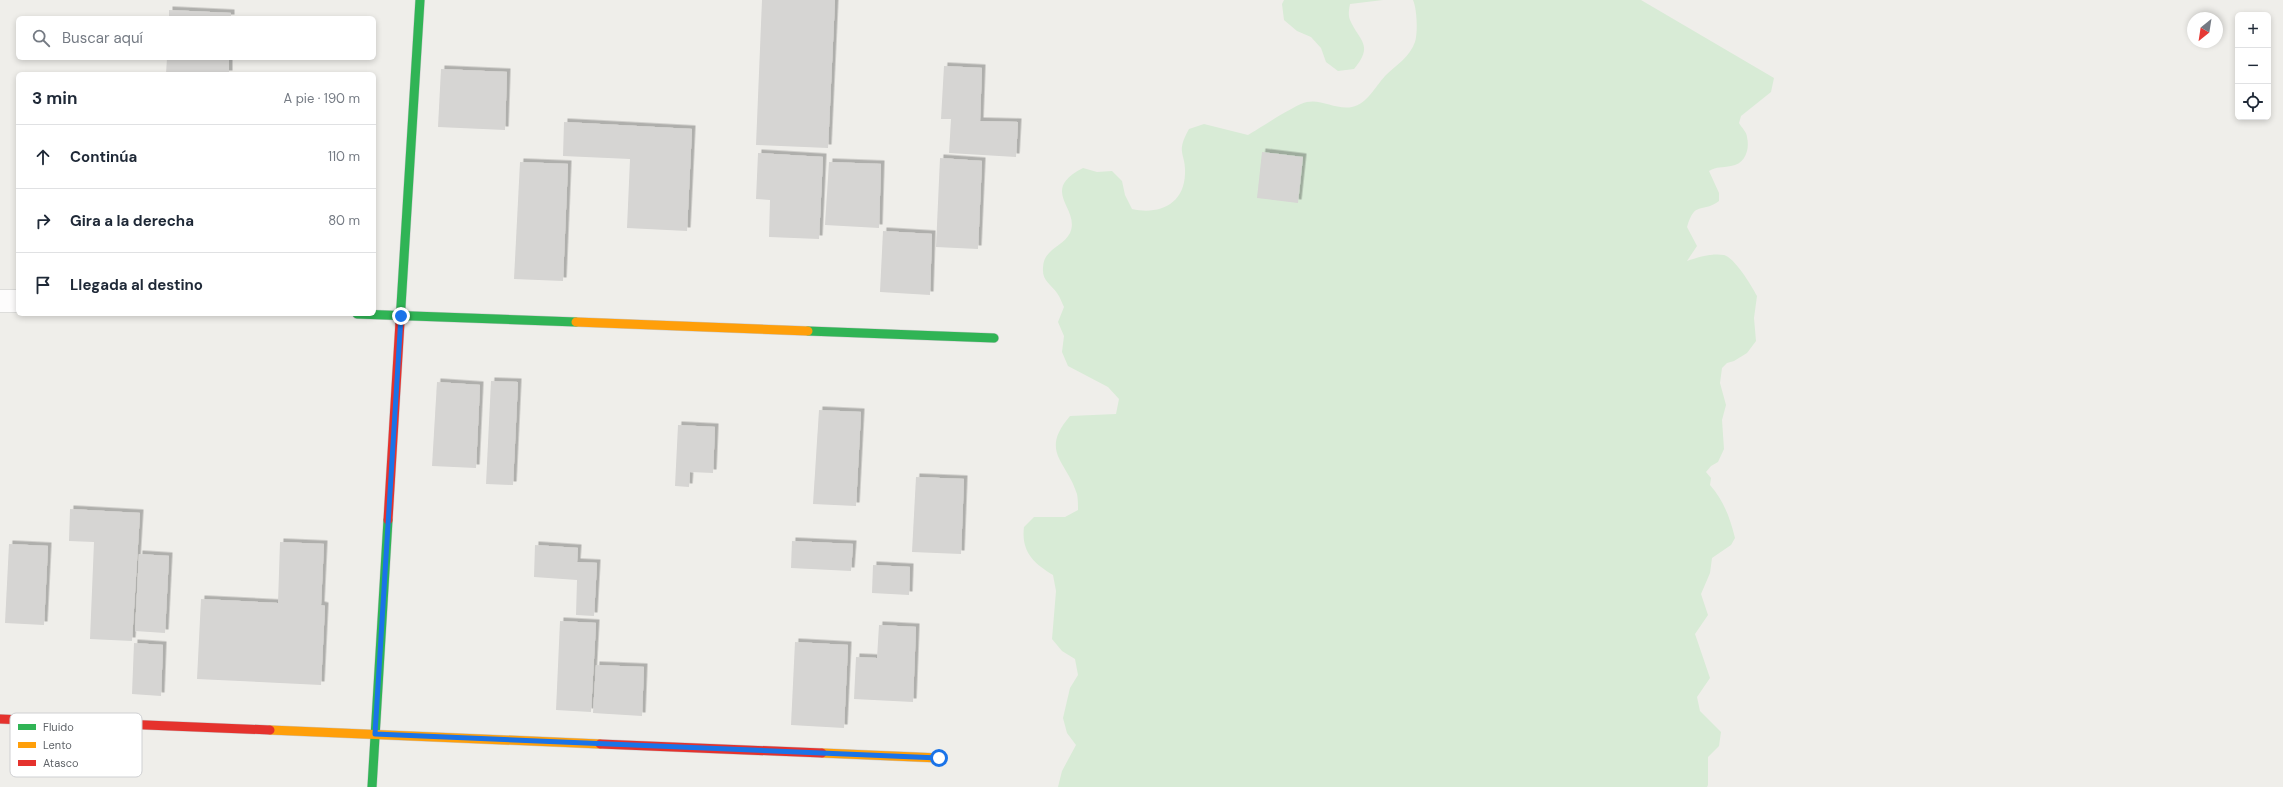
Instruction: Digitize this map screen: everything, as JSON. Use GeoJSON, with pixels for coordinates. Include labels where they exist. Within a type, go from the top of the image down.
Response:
{"type":"FeatureCollection","features":[{"type":"Feature","properties":{"kind":"street"},"geometry":{"type":"LineString","coordinates":[[372,787],[420,0]]}},
{"type":"Feature","properties":{"kind":"street"},"geometry":{"type":"LineString","coordinates":[[0,301],[16,301]]}},
{"type":"Feature","properties":{"kind":"street"},"geometry":{"type":"LineString","coordinates":[[376,315],[994,338]]}},
{"type":"Feature","properties":{"kind":"street"},"geometry":{"type":"LineString","coordinates":[[0,719],[10,719]]}},
{"type":"Feature","properties":{"kind":"street"},"geometry":{"type":"LineString","coordinates":[[142,725],[939,758]]}},
{"type":"Feature","properties":{"kind":"green space"},"geometry":{"type":"Polygon","coordinates":[[[1284,0],[1383,0],[1350,4],[1349,18],[1361,39],[1364,49],[1360,61],[1354,69],[1338,71],[1326,62],[1321,48],[1311,37],[1297,31],[1284,20],[1282,4],[1284,0]]]}},
{"type":"Feature","properties":{"kind":"green space"},"geometry":{"type":"Polygon","coordinates":[[[1413,0],[1641,0],[1774,78],[1771,92],[1741,116],[1739,123],[1747,135],[1748,142],[1747,151],[1743,159],[1736,165],[1712,169],[1709,171],[1719,193],[1719,201],[1708,207],[1696,210],[1693,213],[1687,227],[1697,246],[1687,261],[1710,255],[1724,255],[1728,257],[1742,272],[1757,296],[1754,318],[1756,341],[1747,353],[1734,361],[1727,363],[1722,368],[1720,383],[1726,405],[1722,420],[1724,449],[1718,462],[1711,466],[1706,472],[1711,478],[1710,485],[1726,510],[1735,538],[1731,545],[1712,558],[1710,573],[1701,594],[1708,615],[1695,634],[1710,678],[1697,697],[1700,711],[1721,732],[1719,746],[1708,757],[1708,785],[1707,787],[1058,787],[1062,771],[1076,745],[1067,733],[1063,718],[1070,688],[1078,675],[1075,659],[1062,651],[1052,639],[1056,591],[1053,575],[1040,566],[1030,556],[1024,543],[1024,527],[1034,517],[1065,517],[1078,510],[1077,494],[1073,483],[1058,456],[1056,448],[1057,439],[1061,428],[1070,416],[1116,414],[1119,399],[1108,387],[1068,366],[1062,352],[1064,336],[1058,322],[1064,307],[1055,290],[1045,279],[1043,268],[1046,256],[1063,242],[1070,233],[1072,224],[1062,192],[1064,184],[1070,176],[1083,168],[1097,172],[1112,171],[1122,181],[1125,195],[1132,209],[1160,209],[1168,205],[1175,200],[1184,185],[1185,167],[1182,148],[1189,129],[1204,124],[1248,135],[1287,111],[1307,102],[1313,101],[1346,108],[1357,105],[1366,99],[1385,76],[1406,57],[1413,47],[1417,27],[1413,0]]]}},
{"type":"Feature","properties":{"kind":"building"},"geometry":{"type":"Polygon","coordinates":[[[762,0],[835,0],[828,148],[756,145],[762,0]]]}},
{"type":"Feature","properties":{"kind":"building"},"geometry":{"type":"Polygon","coordinates":[[[169,10],[231,13],[231,16],[169,16],[169,10]]]}},
{"type":"Feature","properties":{"kind":"building"},"geometry":{"type":"Polygon","coordinates":[[[167,60],[229,60],[229,72],[166,72],[167,60]]]}},
{"type":"Feature","properties":{"kind":"building"},"geometry":{"type":"Polygon","coordinates":[[[944,66],[982,68],[980,121],[1018,122],[1016,157],[949,153],[951,119],[941,119],[944,66]]]}},
{"type":"Feature","properties":{"kind":"building"},"geometry":{"type":"Polygon","coordinates":[[[441,69],[507,72],[505,130],[438,127],[441,69]]]}},
{"type":"Feature","properties":{"kind":"building"},"geometry":{"type":"Polygon","coordinates":[[[564,122],[692,129],[687,231],[627,228],[630,159],[563,156],[564,122]]]}},
{"type":"Feature","properties":{"kind":"building"},"geometry":{"type":"Polygon","coordinates":[[[1262,152],[1303,157],[1298,203],[1257,198],[1262,152]]]}},
{"type":"Feature","properties":{"kind":"building"},"geometry":{"type":"Polygon","coordinates":[[[758,153],[823,157],[819,239],[769,237],[770,200],[756,199],[758,153]]]}},
{"type":"Feature","properties":{"kind":"building"},"geometry":{"type":"Polygon","coordinates":[[[940,158],[982,161],[978,249],[936,247],[940,158]]]}},
{"type":"Feature","properties":{"kind":"building"},"geometry":{"type":"Polygon","coordinates":[[[520,162],[568,164],[563,281],[514,279],[520,162]]]}},
{"type":"Feature","properties":{"kind":"building"},"geometry":{"type":"Polygon","coordinates":[[[829,162],[881,164],[879,228],[825,225],[829,162]]]}},
{"type":"Feature","properties":{"kind":"building"},"geometry":{"type":"Polygon","coordinates":[[[883,231],[932,234],[930,295],[880,292],[883,231]]]}},
{"type":"Feature","properties":{"kind":"building"},"geometry":{"type":"Polygon","coordinates":[[[491,381],[518,382],[513,485],[486,484],[491,381]]]}},
{"type":"Feature","properties":{"kind":"building"},"geometry":{"type":"Polygon","coordinates":[[[437,382],[480,385],[476,468],[432,466],[437,382]]]}},
{"type":"Feature","properties":{"kind":"building"},"geometry":{"type":"Polygon","coordinates":[[[819,410],[861,412],[856,506],[813,504],[819,410]]]}},
{"type":"Feature","properties":{"kind":"building"},"geometry":{"type":"Polygon","coordinates":[[[678,425],[715,427],[713,473],[690,472],[689,487],[675,486],[678,425]]]}},
{"type":"Feature","properties":{"kind":"building"},"geometry":{"type":"Polygon","coordinates":[[[916,477],[964,479],[961,554],[912,552],[916,477]]]}},
{"type":"Feature","properties":{"kind":"building"},"geometry":{"type":"Polygon","coordinates":[[[70,509],[140,513],[132,641],[90,639],[94,542],[69,541],[70,509]]]}},
{"type":"Feature","properties":{"kind":"building"},"geometry":{"type":"Polygon","coordinates":[[[792,541],[853,544],[851,571],[791,568],[792,541]]]}},
{"type":"Feature","properties":{"kind":"building"},"geometry":{"type":"Polygon","coordinates":[[[280,542],[324,544],[321,605],[325,606],[321,685],[197,679],[201,599],[278,603],[280,542]]]}},
{"type":"Feature","properties":{"kind":"building"},"geometry":{"type":"Polygon","coordinates":[[[9,544],[48,546],[44,625],[5,623],[9,544]]]}},
{"type":"Feature","properties":{"kind":"building"},"geometry":{"type":"Polygon","coordinates":[[[535,545],[578,548],[577,562],[597,563],[594,616],[576,615],[577,580],[534,577],[535,545]]]}},
{"type":"Feature","properties":{"kind":"building"},"geometry":{"type":"Polygon","coordinates":[[[139,554],[169,556],[165,633],[135,631],[139,554]]]}},
{"type":"Feature","properties":{"kind":"building"},"geometry":{"type":"Polygon","coordinates":[[[873,565],[910,567],[909,595],[872,593],[873,565]]]}},
{"type":"Feature","properties":{"kind":"building"},"geometry":{"type":"Polygon","coordinates":[[[560,621],[596,623],[591,712],[556,710],[560,621]]]}},
{"type":"Feature","properties":{"kind":"building"},"geometry":{"type":"Polygon","coordinates":[[[879,625],[916,627],[913,702],[854,699],[856,657],[877,658],[879,625]]]}},
{"type":"Feature","properties":{"kind":"building"},"geometry":{"type":"Polygon","coordinates":[[[795,642],[848,645],[844,728],[791,725],[795,642]]]}},
{"type":"Feature","properties":{"kind":"building"},"geometry":{"type":"Polygon","coordinates":[[[134,643],[163,645],[161,696],[132,694],[134,643]]]}},
{"type":"Feature","properties":{"kind":"building"},"geometry":{"type":"Polygon","coordinates":[[[596,665],[644,667],[642,716],[593,713],[596,665]]]}},
{"type":"Feature","properties":{"kind":"traffic: fast"},"geometry":{"type":"LineString","coordinates":[[400,322],[420,0]]}},
{"type":"Feature","properties":{"kind":"traffic: fast"},"geometry":{"type":"LineString","coordinates":[[376,315],[576,322]]}},
{"type":"Feature","properties":{"kind":"traffic: fast"},"geometry":{"type":"LineString","coordinates":[[808,331],[994,338]]}},
{"type":"Feature","properties":{"kind":"traffic: fast"},"geometry":{"type":"LineString","coordinates":[[372,787],[388,520]]}},
{"type":"Feature","properties":{"kind":"traffic: slow"},"geometry":{"type":"LineString","coordinates":[[576,322],[808,331]]}},
{"type":"Feature","properties":{"kind":"traffic: slow"},"geometry":{"type":"LineString","coordinates":[[270,730],[600,744]]}},
{"type":"Feature","properties":{"kind":"traffic: slow"},"geometry":{"type":"LineString","coordinates":[[822,753],[939,758]]}},
{"type":"Feature","properties":{"kind":"traffic: jam"},"geometry":{"type":"LineString","coordinates":[[388,520],[400,322]]}},
{"type":"Feature","properties":{"kind":"traffic: jam"},"geometry":{"type":"LineString","coordinates":[[0,719],[10,719]]}},
{"type":"Feature","properties":{"kind":"traffic: jam"},"geometry":{"type":"LineString","coordinates":[[142,725],[270,730]]}},
{"type":"Feature","properties":{"kind":"traffic: jam"},"geometry":{"type":"LineString","coordinates":[[600,744],[822,753]]}},
{"type":"Feature","properties":{"kind":"route"},"geometry":{"type":"LineString","coordinates":[[401,316],[375,734],[939,758]]}}]}
